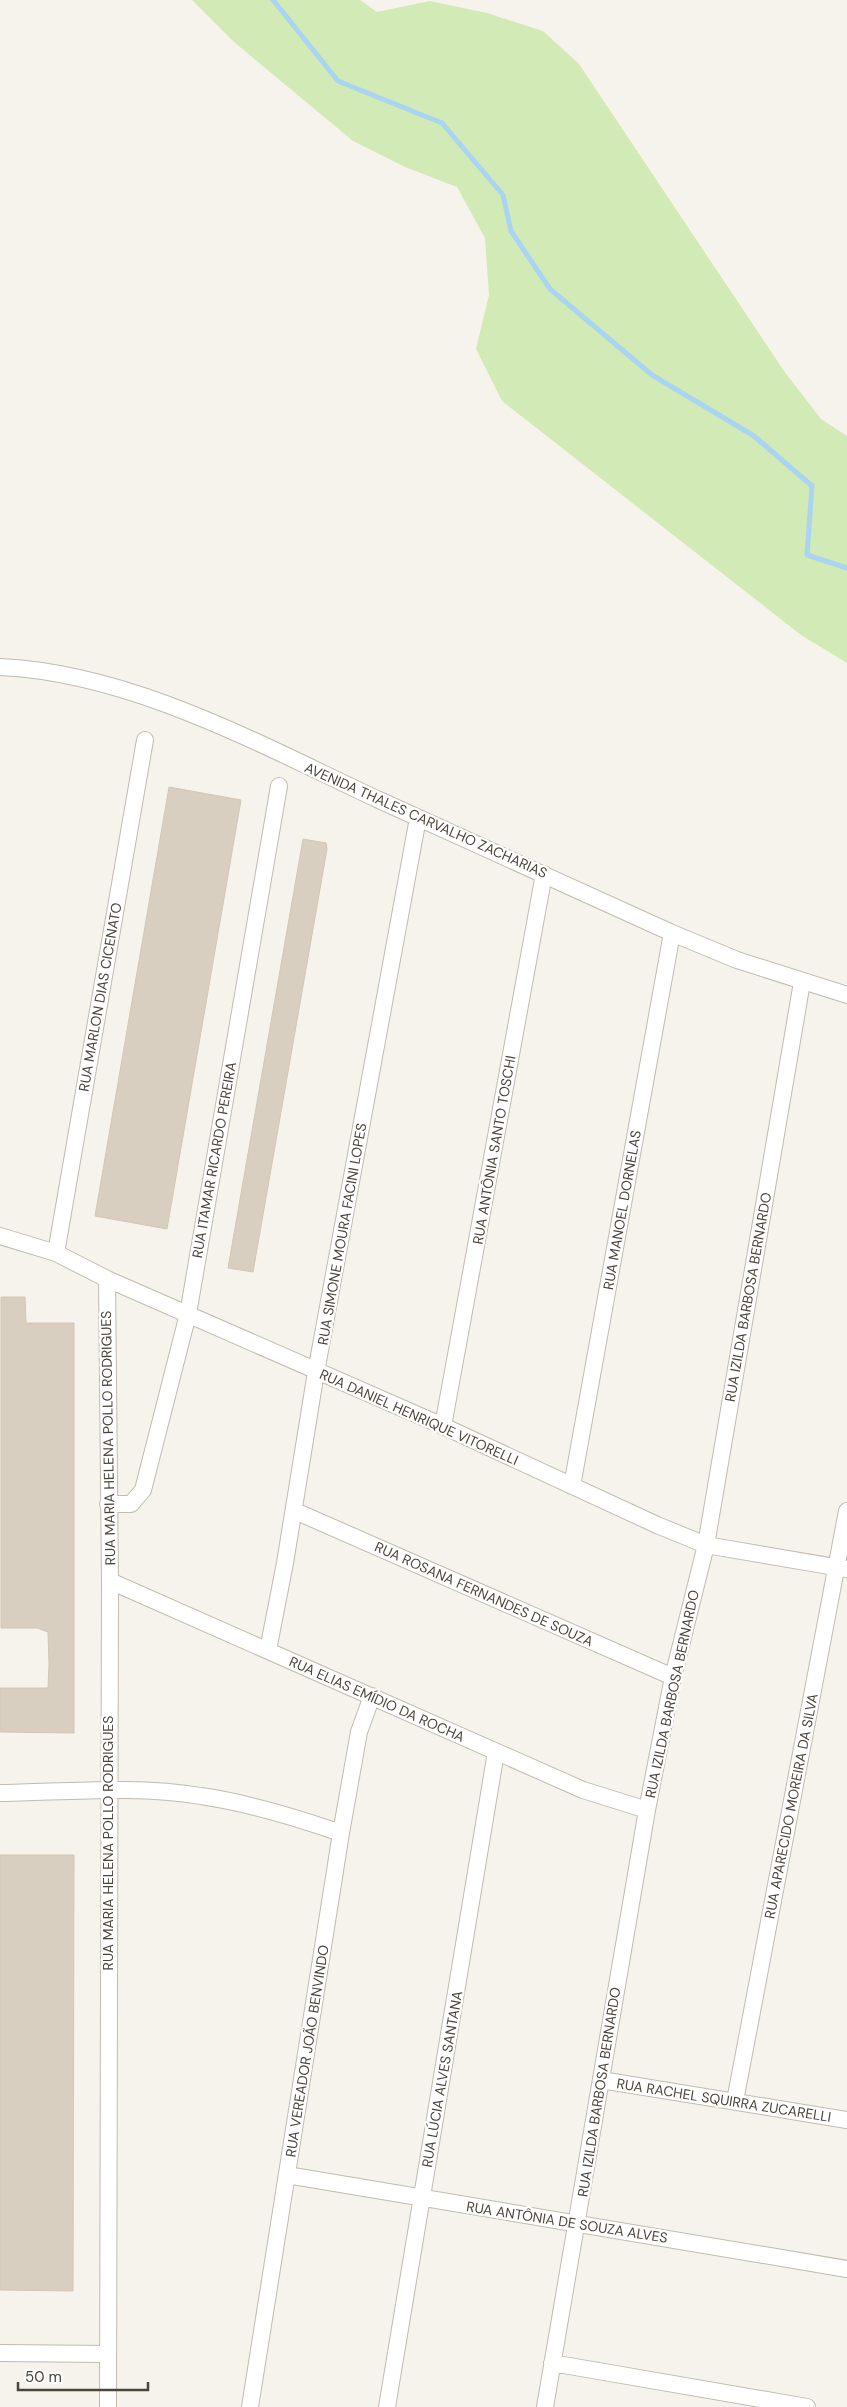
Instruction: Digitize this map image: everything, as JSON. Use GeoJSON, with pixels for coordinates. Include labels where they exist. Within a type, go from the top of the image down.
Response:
{"type":"FeatureCollection","features":[{"type":"Feature","properties":{"kind":"street","name":"AVENIDA THALES CARVALHO ZACHARIAS"},"geometry":{"type":"LineString","coordinates":[[0,667],[31,668],[78,677],[124,689],[233,732],[672,933],[738,960],[847,995]]}},
{"type":"Feature","properties":{"kind":"street","name":"RUA MARLON DIAS CICENATO"},"geometry":{"type":"LineString","coordinates":[[56,1253],[145,740]]}},
{"type":"Feature","properties":{"kind":"street","name":"RUA ITAMAR RICARDO PEREIRA"},"geometry":{"type":"LineString","coordinates":[[108,1504],[131,1504],[142,1490],[188,1314],[279,786]]}},
{"type":"Feature","properties":{"kind":"street","name":"RUA SIMONE MOURA FACINI LOPES"},"geometry":{"type":"LineString","coordinates":[[268,1650],[295,1511],[316,1372],[418,818]]}},
{"type":"Feature","properties":{"kind":"street","name":"RUA ANTÔNIA SANTO TOSCHI"},"geometry":{"type":"LineString","coordinates":[[443,1426],[544,874]]}},
{"type":"Feature","properties":{"kind":"street","name":"RUA MANOEL DORNELAS"},"geometry":{"type":"LineString","coordinates":[[572,1486],[672,933]]}},
{"type":"Feature","properties":{"kind":"street","name":"RUA IZILDA BARBOSA BERNARDO"},"geometry":{"type":"LineString","coordinates":[[545,2407],[647,1810],[673,1677],[706,1545],[802,982]]}},
{"type":"Feature","properties":{"kind":"street","name":"RUA DANIEL HENRIQUE VITORELLI"},"geometry":{"type":"LineString","coordinates":[[0,1236],[56,1253],[107,1279],[443,1426],[706,1545],[842,1568]]}},
{"type":"Feature","properties":{"kind":"street","name":"RUA MARIA HELENA POLLO RODRIGUES"},"geometry":{"type":"LineString","coordinates":[[107,1279],[110,1581],[108,2407]]}},
{"type":"Feature","properties":{"kind":"street","name":"RUA ROSANA FERNANDES DE SOUZA"},"geometry":{"type":"LineString","coordinates":[[295,1511],[673,1677]]}},
{"type":"Feature","properties":{"kind":"street","name":"RUA APARECIDO MOREIRA DA SILVA"},"geometry":{"type":"LineString","coordinates":[[735,2101],[842,1568],[847,1511]]}},
{"type":"Feature","properties":{"kind":"street","name":"RUA ELIAS EMÍDIO DA ROCHA"},"geometry":{"type":"LineString","coordinates":[[110,1581],[583,1790],[647,1810]]}},
{"type":"Feature","properties":{"kind":"street","name":"RUA VEREADOR JOÃO BENVINDO"},"geometry":{"type":"LineString","coordinates":[[250,2407],[341,1833],[360,1732],[372,1696]]}},
{"type":"Feature","properties":{"kind":"street","name":"RUA LÚCIA ALVES SANTANA"},"geometry":{"type":"LineString","coordinates":[[387,2407],[496,1752]]}},
{"type":"Feature","properties":{"kind":"street"},"geometry":{"type":"LineString","coordinates":[[0,1793],[108,1791],[200,1796],[271,1811],[341,1833]]}},
{"type":"Feature","properties":{"kind":"street","name":"RUA RACHEL SQUIRRA ZUCARELLI"},"geometry":{"type":"LineString","coordinates":[[601,2080],[847,2120]]}},
{"type":"Feature","properties":{"kind":"street","name":"RUA ANTÔNIA DE SOUZA ALVES"},"geometry":{"type":"LineString","coordinates":[[287,2175],[422,2196],[454,2204],[578,2222],[847,2269]]}},
{"type":"Feature","properties":{"kind":"street"},"geometry":{"type":"LineString","coordinates":[[0,2353],[108,2354]]}},
{"type":"Feature","properties":{"kind":"street"},"geometry":{"type":"LineString","coordinates":[[552,2363],[808,2407]]}},
{"type":"Feature","properties":{"kind":"green space"},"geometry":{"type":"Polygon","coordinates":[[[192,0],[360,0],[377,12],[430,1],[487,13],[543,31],[579,64],[784,371],[821,419],[847,436],[847,663],[801,635],[502,401],[476,349],[489,295],[485,238],[457,187],[405,167],[353,141],[234,42],[192,0]]]}},
{"type":"Feature","properties":{"kind":"building"},"geometry":{"type":"Polygon","coordinates":[[[169,787],[241,800],[167,1229],[95,1216],[169,787]]]}},
{"type":"Feature","properties":{"kind":"building"},"geometry":{"type":"Polygon","coordinates":[[[303,839],[326,843],[327,849],[253,1272],[228,1268],[303,839]]]}},
{"type":"Feature","properties":{"kind":"building"},"geometry":{"type":"Polygon","coordinates":[[[1,1297],[25,1297],[26,1323],[74,1323],[74,1733],[0,1732],[0,1688],[48,1688],[49,1664],[48,1632],[37,1628],[1,1628],[1,1297]]]}},
{"type":"Feature","properties":{"kind":"building"},"geometry":{"type":"Polygon","coordinates":[[[0,1855],[74,1855],[73,2291],[0,2290],[0,1855]]]}},
{"type":"Feature","properties":{"kind":"waterway"},"geometry":{"type":"LineString","coordinates":[[273,0],[338,81],[442,123],[503,195],[511,231],[550,289],[652,375],[754,436],[812,486],[807,555],[847,568]]}}]}
